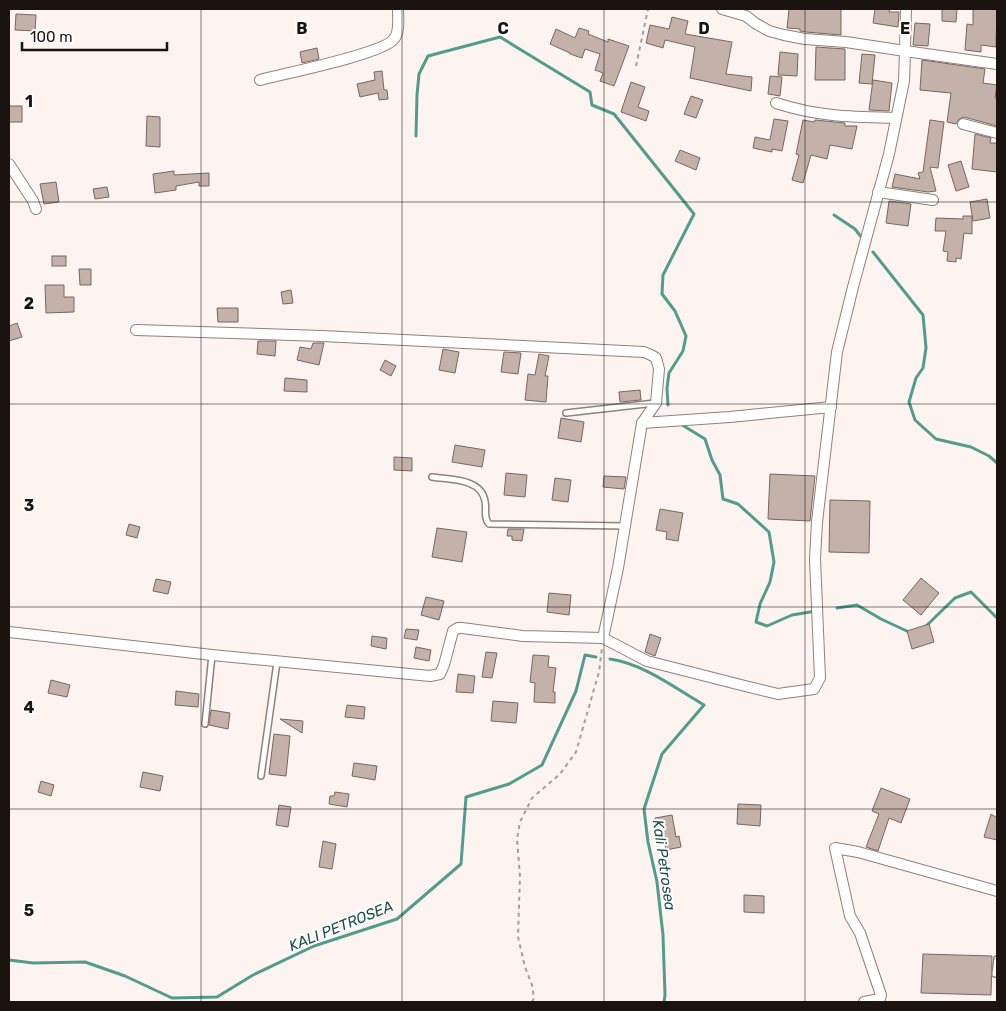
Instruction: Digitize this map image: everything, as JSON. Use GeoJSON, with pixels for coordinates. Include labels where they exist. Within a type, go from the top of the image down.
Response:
{"type":"FeatureCollection","features":[{"type":"Feature","properties":{"kind":"street"},"geometry":{"type":"LineString","coordinates":[[260,80],[342,60],[383,46],[394,40],[397,32],[398,9]]}},
{"type":"Feature","properties":{"kind":"street"},"geometry":{"type":"LineString","coordinates":[[722,9],[746,16],[769,31],[806,40],[846,42],[997,64]]}},
{"type":"Feature","properties":{"kind":"street"},"geometry":{"type":"LineString","coordinates":[[9,632],[277,662],[436,676],[440,674],[444,665],[450,636],[458,628],[523,636],[602,638],[647,661],[778,694],[814,689],[820,678],[815,568],[817,522],[837,352],[889,154],[904,81],[906,9]]}},
{"type":"Feature","properties":{"kind":"street"},"geometry":{"type":"LineString","coordinates":[[776,103],[801,111],[838,117],[896,118]]}},
{"type":"Feature","properties":{"kind":"street"},"geometry":{"type":"LineString","coordinates":[[963,124],[997,133]]}},
{"type":"Feature","properties":{"kind":"street"},"geometry":{"type":"LineString","coordinates":[[9,164],[33,201],[36,209]]}},
{"type":"Feature","properties":{"kind":"street"},"geometry":{"type":"LineString","coordinates":[[878,192],[933,200]]}},
{"type":"Feature","properties":{"kind":"street"},"geometry":{"type":"LineString","coordinates":[[136,330],[322,336],[644,352],[652,355],[658,363],[659,369],[656,403],[642,423],[618,568],[602,638]]}},
{"type":"Feature","properties":{"kind":"street"},"geometry":{"type":"LineString","coordinates":[[642,423],[831,407]]}},
{"type":"Feature","properties":{"kind":"street"},"geometry":{"type":"LineString","coordinates":[[864,1002],[880,999],[881,995],[860,933],[850,916],[835,848],[856,851],[997,891]]}},
{"type":"Feature","properties":{"kind":"lane"},"geometry":{"type":"LineString","coordinates":[[566,413],[656,403]]}},
{"type":"Feature","properties":{"kind":"lane"},"geometry":{"type":"LineString","coordinates":[[432,477],[471,483],[477,487],[486,500],[486,518],[489,524],[624,526]]}},
{"type":"Feature","properties":{"kind":"lane"},"geometry":{"type":"LineString","coordinates":[[205,724],[212,655]]}},
{"type":"Feature","properties":{"kind":"lane"},"geometry":{"type":"LineString","coordinates":[[261,776],[277,662]]}},
{"type":"Feature","properties":{"kind":"lane"},"geometry":{"type":"LineString","coordinates":[[995,974],[997,959]]}},
{"type":"Feature","properties":{"kind":"path"},"geometry":{"type":"LineString","coordinates":[[636,66],[648,9]]}},
{"type":"Feature","properties":{"kind":"path"},"geometry":{"type":"LineString","coordinates":[[532,1002],[534,998],[532,984],[525,967],[518,937],[520,876],[517,839],[520,822],[532,798],[560,774],[576,752],[599,672],[602,638]]}},
{"type":"Feature","properties":{"kind":"building"},"geometry":{"type":"Polygon","coordinates":[[[789,9],[841,9],[841,35],[806,32],[800,31],[800,29],[787,28],[789,9]]]}},
{"type":"Feature","properties":{"kind":"building"},"geometry":{"type":"Polygon","coordinates":[[[875,9],[890,9],[889,12],[899,12],[898,27],[873,23],[875,9]]]}},
{"type":"Feature","properties":{"kind":"building"},"geometry":{"type":"Polygon","coordinates":[[[942,9],[957,9],[956,22],[942,21],[942,9]]]}},
{"type":"Feature","properties":{"kind":"building"},"geometry":{"type":"Polygon","coordinates":[[[973,9],[997,9],[996,47],[981,45],[981,52],[965,50],[967,24],[973,25],[973,9]]]}},
{"type":"Feature","properties":{"kind":"building"},"geometry":{"type":"Polygon","coordinates":[[[16,14],[36,15],[35,31],[15,30],[16,14]]]}},
{"type":"Feature","properties":{"kind":"building"},"geometry":{"type":"Polygon","coordinates":[[[672,17],[688,21],[685,34],[732,42],[726,74],[752,77],[751,91],[690,78],[695,47],[665,40],[663,48],[646,43],[650,25],[669,29],[672,17]]]}},
{"type":"Feature","properties":{"kind":"building"},"geometry":{"type":"Polygon","coordinates":[[[915,23],[930,24],[928,46],[913,45],[915,23]]]}},
{"type":"Feature","properties":{"kind":"building"},"geometry":{"type":"Polygon","coordinates":[[[579,28],[589,31],[588,34],[608,42],[608,39],[629,46],[614,86],[600,81],[603,73],[595,70],[600,54],[585,49],[582,58],[550,44],[556,29],[575,38],[579,28]]]}},
{"type":"Feature","properties":{"kind":"building"},"geometry":{"type":"Polygon","coordinates":[[[816,47],[845,49],[845,80],[815,80],[816,47]]]}},
{"type":"Feature","properties":{"kind":"building"},"geometry":{"type":"Polygon","coordinates":[[[317,48],[319,59],[302,63],[300,52],[317,48]]]}},
{"type":"Feature","properties":{"kind":"building"},"geometry":{"type":"Polygon","coordinates":[[[780,52],[798,54],[797,76],[778,75],[780,52]]]}},
{"type":"Feature","properties":{"kind":"building"},"geometry":{"type":"Polygon","coordinates":[[[862,54],[875,55],[872,84],[859,83],[862,54]]]}},
{"type":"Feature","properties":{"kind":"building"},"geometry":{"type":"Polygon","coordinates":[[[922,60],[985,69],[983,83],[997,85],[995,98],[997,98],[997,126],[964,117],[959,119],[956,124],[947,122],[951,93],[920,90],[922,60]]]}},
{"type":"Feature","properties":{"kind":"building"},"geometry":{"type":"Polygon","coordinates":[[[382,71],[384,90],[387,90],[388,99],[379,100],[378,93],[360,97],[357,84],[375,80],[374,72],[382,71]]]}},
{"type":"Feature","properties":{"kind":"building"},"geometry":{"type":"Polygon","coordinates":[[[770,76],[782,77],[780,96],[768,94],[770,76]]]}},
{"type":"Feature","properties":{"kind":"building"},"geometry":{"type":"Polygon","coordinates":[[[873,80],[892,83],[889,111],[869,110],[873,80]]]}},
{"type":"Feature","properties":{"kind":"building"},"geometry":{"type":"Polygon","coordinates":[[[631,82],[645,87],[638,107],[649,111],[646,121],[621,112],[631,82]]]}},
{"type":"Feature","properties":{"kind":"building"},"geometry":{"type":"Polygon","coordinates":[[[691,96],[703,100],[696,118],[684,114],[691,96]]]}},
{"type":"Feature","properties":{"kind":"building"},"geometry":{"type":"Polygon","coordinates":[[[9,106],[22,106],[22,122],[9,122],[9,106]]]}},
{"type":"Feature","properties":{"kind":"building"},"geometry":{"type":"Polygon","coordinates":[[[147,116],[160,117],[160,147],[146,146],[147,116]]]}},
{"type":"Feature","properties":{"kind":"building"},"geometry":{"type":"Polygon","coordinates":[[[774,119],[788,121],[782,151],[772,149],[772,152],[753,148],[755,137],[770,140],[774,119]]]}},
{"type":"Feature","properties":{"kind":"building"},"geometry":{"type":"Polygon","coordinates":[[[803,120],[845,123],[845,126],[857,126],[852,149],[830,145],[827,159],[811,155],[803,183],[792,180],[799,155],[796,154],[803,120]]]}},
{"type":"Feature","properties":{"kind":"building"},"geometry":{"type":"Polygon","coordinates":[[[930,120],[944,122],[938,168],[930,167],[936,191],[928,192],[892,187],[895,174],[920,179],[918,173],[923,172],[930,120]]]}},
{"type":"Feature","properties":{"kind":"building"},"geometry":{"type":"Polygon","coordinates":[[[975,134],[991,138],[990,143],[997,143],[997,172],[972,169],[975,134]]]}},
{"type":"Feature","properties":{"kind":"building"},"geometry":{"type":"Polygon","coordinates":[[[680,150],[700,158],[696,170],[675,161],[680,150]]]}},
{"type":"Feature","properties":{"kind":"building"},"geometry":{"type":"Polygon","coordinates":[[[961,161],[969,187],[956,191],[948,165],[961,161]]]}},
{"type":"Feature","properties":{"kind":"building"},"geometry":{"type":"Polygon","coordinates":[[[174,171],[174,175],[209,173],[209,186],[199,186],[199,182],[176,186],[176,190],[155,193],[153,174],[174,171]]]}},
{"type":"Feature","properties":{"kind":"building"},"geometry":{"type":"Polygon","coordinates":[[[56,182],[59,202],[44,204],[40,184],[56,182]]]}},
{"type":"Feature","properties":{"kind":"building"},"geometry":{"type":"Polygon","coordinates":[[[107,187],[109,197],[95,199],[93,189],[107,187]]]}},
{"type":"Feature","properties":{"kind":"building"},"geometry":{"type":"Polygon","coordinates":[[[987,199],[990,218],[973,221],[970,202],[987,199]]]}},
{"type":"Feature","properties":{"kind":"building"},"geometry":{"type":"Polygon","coordinates":[[[889,201],[911,204],[908,226],[886,223],[889,201]]]}},
{"type":"Feature","properties":{"kind":"building"},"geometry":{"type":"Polygon","coordinates":[[[963,216],[972,216],[972,234],[964,233],[961,259],[956,258],[956,262],[947,261],[948,252],[943,251],[946,231],[935,231],[936,218],[963,219],[963,216]]]}},
{"type":"Feature","properties":{"kind":"building"},"geometry":{"type":"Polygon","coordinates":[[[52,256],[66,256],[66,266],[52,266],[52,256]]]}},
{"type":"Feature","properties":{"kind":"building"},"geometry":{"type":"Polygon","coordinates":[[[79,269],[91,269],[91,285],[80,285],[79,269]]]}},
{"type":"Feature","properties":{"kind":"building"},"geometry":{"type":"Polygon","coordinates":[[[45,285],[64,285],[64,297],[74,297],[74,312],[46,313],[45,285]]]}},
{"type":"Feature","properties":{"kind":"building"},"geometry":{"type":"Polygon","coordinates":[[[291,290],[293,303],[283,304],[281,292],[291,290]]]}},
{"type":"Feature","properties":{"kind":"building"},"geometry":{"type":"Polygon","coordinates":[[[217,308],[238,308],[238,322],[218,322],[217,308]]]}},
{"type":"Feature","properties":{"kind":"building"},"geometry":{"type":"Polygon","coordinates":[[[17,323],[22,337],[9,341],[9,326],[17,323]]]}},
{"type":"Feature","properties":{"kind":"building"},"geometry":{"type":"Polygon","coordinates":[[[258,341],[276,341],[275,356],[257,354],[258,341]]]}},
{"type":"Feature","properties":{"kind":"building"},"geometry":{"type":"Polygon","coordinates":[[[313,343],[324,343],[319,365],[297,360],[300,347],[311,349],[313,343]]]}},
{"type":"Feature","properties":{"kind":"building"},"geometry":{"type":"Polygon","coordinates":[[[443,349],[459,352],[455,373],[439,370],[443,349]]]}},
{"type":"Feature","properties":{"kind":"building"},"geometry":{"type":"Polygon","coordinates":[[[504,352],[521,353],[518,374],[501,372],[504,352]]]}},
{"type":"Feature","properties":{"kind":"building"},"geometry":{"type":"Polygon","coordinates":[[[539,354],[549,356],[545,376],[548,376],[546,402],[525,400],[528,374],[535,375],[539,354]]]}},
{"type":"Feature","properties":{"kind":"building"},"geometry":{"type":"Polygon","coordinates":[[[385,360],[396,366],[391,376],[380,370],[385,360]]]}},
{"type":"Feature","properties":{"kind":"building"},"geometry":{"type":"Polygon","coordinates":[[[285,378],[307,380],[307,392],[284,391],[285,378]]]}},
{"type":"Feature","properties":{"kind":"building"},"geometry":{"type":"Polygon","coordinates":[[[640,390],[641,400],[620,402],[619,392],[640,390]]]}},
{"type":"Feature","properties":{"kind":"building"},"geometry":{"type":"Polygon","coordinates":[[[561,418],[584,422],[581,442],[558,438],[561,418]]]}},
{"type":"Feature","properties":{"kind":"building"},"geometry":{"type":"Polygon","coordinates":[[[455,445],[485,450],[482,467],[452,462],[455,445]]]}},
{"type":"Feature","properties":{"kind":"building"},"geometry":{"type":"Polygon","coordinates":[[[394,457],[412,458],[412,471],[394,470],[394,457]]]}},
{"type":"Feature","properties":{"kind":"building"},"geometry":{"type":"Polygon","coordinates":[[[506,473],[527,475],[525,497],[504,495],[506,473]]]}},
{"type":"Feature","properties":{"kind":"building"},"geometry":{"type":"Polygon","coordinates":[[[770,474],[815,476],[810,521],[768,519],[770,474]]]}},
{"type":"Feature","properties":{"kind":"building"},"geometry":{"type":"Polygon","coordinates":[[[604,476],[626,477],[624,489],[603,487],[604,476]]]}},
{"type":"Feature","properties":{"kind":"building"},"geometry":{"type":"Polygon","coordinates":[[[555,478],[571,480],[568,502],[552,500],[555,478]]]}},
{"type":"Feature","properties":{"kind":"building"},"geometry":{"type":"Polygon","coordinates":[[[830,500],[870,501],[869,553],[829,552],[830,500]]]}},
{"type":"Feature","properties":{"kind":"building"},"geometry":{"type":"Polygon","coordinates":[[[660,509],[683,513],[678,541],[666,539],[667,532],[656,530],[660,509]]]}},
{"type":"Feature","properties":{"kind":"building"},"geometry":{"type":"Polygon","coordinates":[[[129,524],[140,527],[137,538],[126,535],[129,524]]]}},
{"type":"Feature","properties":{"kind":"building"},"geometry":{"type":"Polygon","coordinates":[[[437,528],[467,532],[462,562],[432,557],[437,528]]]}},
{"type":"Feature","properties":{"kind":"building"},"geometry":{"type":"Polygon","coordinates":[[[508,529],[524,529],[522,541],[512,540],[512,536],[507,536],[508,529]]]}},
{"type":"Feature","properties":{"kind":"building"},"geometry":{"type":"Polygon","coordinates":[[[921,578],[939,593],[921,615],[903,600],[921,578]]]}},
{"type":"Feature","properties":{"kind":"building"},"geometry":{"type":"Polygon","coordinates":[[[156,579],[171,582],[168,594],[153,591],[156,579]]]}},
{"type":"Feature","properties":{"kind":"building"},"geometry":{"type":"Polygon","coordinates":[[[549,593],[571,595],[569,615],[547,612],[549,593]]]}},
{"type":"Feature","properties":{"kind":"building"},"geometry":{"type":"Polygon","coordinates":[[[426,597],[444,601],[439,620],[421,615],[426,597]]]}},
{"type":"Feature","properties":{"kind":"building"},"geometry":{"type":"Polygon","coordinates":[[[929,624],[934,642],[912,649],[907,631],[929,624]]]}},
{"type":"Feature","properties":{"kind":"building"},"geometry":{"type":"Polygon","coordinates":[[[406,629],[419,630],[417,640],[404,638],[406,629]]]}},
{"type":"Feature","properties":{"kind":"building"},"geometry":{"type":"Polygon","coordinates":[[[650,634],[661,638],[655,656],[645,652],[650,634]]]}},
{"type":"Feature","properties":{"kind":"building"},"geometry":{"type":"Polygon","coordinates":[[[372,636],[387,638],[386,649],[371,646],[372,636]]]}},
{"type":"Feature","properties":{"kind":"building"},"geometry":{"type":"Polygon","coordinates":[[[416,647],[431,650],[429,661],[414,658],[416,647]]]}},
{"type":"Feature","properties":{"kind":"building"},"geometry":{"type":"Polygon","coordinates":[[[486,652],[497,653],[492,678],[482,677],[486,652]]]}},
{"type":"Feature","properties":{"kind":"building"},"geometry":{"type":"Polygon","coordinates":[[[533,655],[549,656],[548,667],[556,668],[553,692],[555,692],[555,703],[534,702],[535,683],[530,682],[533,655]]]}},
{"type":"Feature","properties":{"kind":"building"},"geometry":{"type":"Polygon","coordinates":[[[458,674],[475,676],[473,693],[456,692],[458,674]]]}},
{"type":"Feature","properties":{"kind":"building"},"geometry":{"type":"Polygon","coordinates":[[[51,680],[70,685],[67,697],[48,693],[51,680]]]}},
{"type":"Feature","properties":{"kind":"building"},"geometry":{"type":"Polygon","coordinates":[[[176,691],[199,694],[198,707],[175,705],[176,691]]]}},
{"type":"Feature","properties":{"kind":"building"},"geometry":{"type":"Polygon","coordinates":[[[493,701],[518,703],[516,723],[491,721],[493,701]]]}},
{"type":"Feature","properties":{"kind":"building"},"geometry":{"type":"Polygon","coordinates":[[[347,705],[365,707],[364,719],[345,717],[347,705]]]}},
{"type":"Feature","properties":{"kind":"building"},"geometry":{"type":"Polygon","coordinates":[[[211,710],[230,713],[228,729],[209,725],[211,710]]]}},
{"type":"Feature","properties":{"kind":"building"},"geometry":{"type":"Polygon","coordinates":[[[280,719],[303,721],[302,733],[280,719]]]}},
{"type":"Feature","properties":{"kind":"building"},"geometry":{"type":"Polygon","coordinates":[[[274,734],[290,736],[286,776],[269,774],[274,734]]]}},
{"type":"Feature","properties":{"kind":"building"},"geometry":{"type":"Polygon","coordinates":[[[354,763],[377,766],[375,780],[352,776],[354,763]]]}},
{"type":"Feature","properties":{"kind":"building"},"geometry":{"type":"Polygon","coordinates":[[[143,772],[163,776],[160,791],[140,787],[143,772]]]}},
{"type":"Feature","properties":{"kind":"building"},"geometry":{"type":"Polygon","coordinates":[[[41,781],[54,785],[51,796],[38,792],[41,781]]]}},
{"type":"Feature","properties":{"kind":"building"},"geometry":{"type":"Polygon","coordinates":[[[881,788],[910,799],[901,823],[889,818],[878,851],[866,847],[879,814],[872,811],[881,788]]]}},
{"type":"Feature","properties":{"kind":"building"},"geometry":{"type":"Polygon","coordinates":[[[335,792],[349,794],[347,807],[329,804],[330,796],[334,796],[335,792]]]}},
{"type":"Feature","properties":{"kind":"building"},"geometry":{"type":"Polygon","coordinates":[[[738,804],[761,805],[760,826],[737,824],[738,804]]]}},
{"type":"Feature","properties":{"kind":"building"},"geometry":{"type":"Polygon","coordinates":[[[279,805],[291,807],[288,827],[276,825],[279,805]]]}},
{"type":"Feature","properties":{"kind":"building"},"geometry":{"type":"Polygon","coordinates":[[[991,814],[997,818],[997,840],[984,837],[991,814]]]}},
{"type":"Feature","properties":{"kind":"building"},"geometry":{"type":"Polygon","coordinates":[[[672,815],[676,837],[679,836],[681,847],[666,850],[662,826],[657,827],[655,818],[672,815]]]}},
{"type":"Feature","properties":{"kind":"building"},"geometry":{"type":"Polygon","coordinates":[[[323,841],[336,844],[332,869],[319,867],[323,841]]]}},
{"type":"Feature","properties":{"kind":"building"},"geometry":{"type":"Polygon","coordinates":[[[744,895],[764,896],[764,913],[744,912],[744,895]]]}},
{"type":"Feature","properties":{"kind":"building"},"geometry":{"type":"Polygon","coordinates":[[[923,954],[992,956],[991,995],[921,993],[923,954]]]}},
{"type":"Feature","properties":{"kind":"waterway"},"geometry":{"type":"LineString","coordinates":[[416,136],[419,74],[428,56],[500,37],[590,92],[592,105],[614,114],[694,214],[663,275],[662,294],[675,311],[686,336],[683,351],[669,373],[667,388],[668,405]]}},
{"type":"Feature","properties":{"kind":"waterway"},"geometry":{"type":"LineString","coordinates":[[834,215],[855,229],[862,238]]}},
{"type":"Feature","properties":{"kind":"waterway"},"geometry":{"type":"LineString","coordinates":[[873,252],[923,315],[926,348],[923,368],[916,378],[909,402],[915,420],[936,439],[971,447],[989,456],[997,463]]}},
{"type":"Feature","properties":{"kind":"waterway"},"geometry":{"type":"LineString","coordinates":[[679,423],[705,439],[712,460],[720,475],[723,499],[738,504],[769,532],[774,562],[770,582],[760,604],[756,622],[767,626],[792,615],[816,611]]}},
{"type":"Feature","properties":{"kind":"waterway"},"geometry":{"type":"LineString","coordinates":[[926,626],[955,598],[971,592],[997,618]]}},
{"type":"Feature","properties":{"kind":"waterway"},"geometry":{"type":"LineString","coordinates":[[837,608],[857,605],[909,632]]}},
{"type":"Feature","properties":{"kind":"waterway","name":"KALI PETROSEA"},"geometry":{"type":"LineString","coordinates":[[9,960],[33,963],[85,962],[125,976],[172,998],[217,997],[253,975],[314,946],[397,919],[461,864],[466,797],[509,784],[542,765],[576,691],[585,655],[596,657]]}},
{"type":"Feature","properties":{"kind":"waterway","name":"Kali Petrosea"},"geometry":{"type":"LineString","coordinates":[[610,659],[647,671],[704,705],[662,754],[644,809],[648,842],[657,882],[663,935],[664,1002]]}}]}
